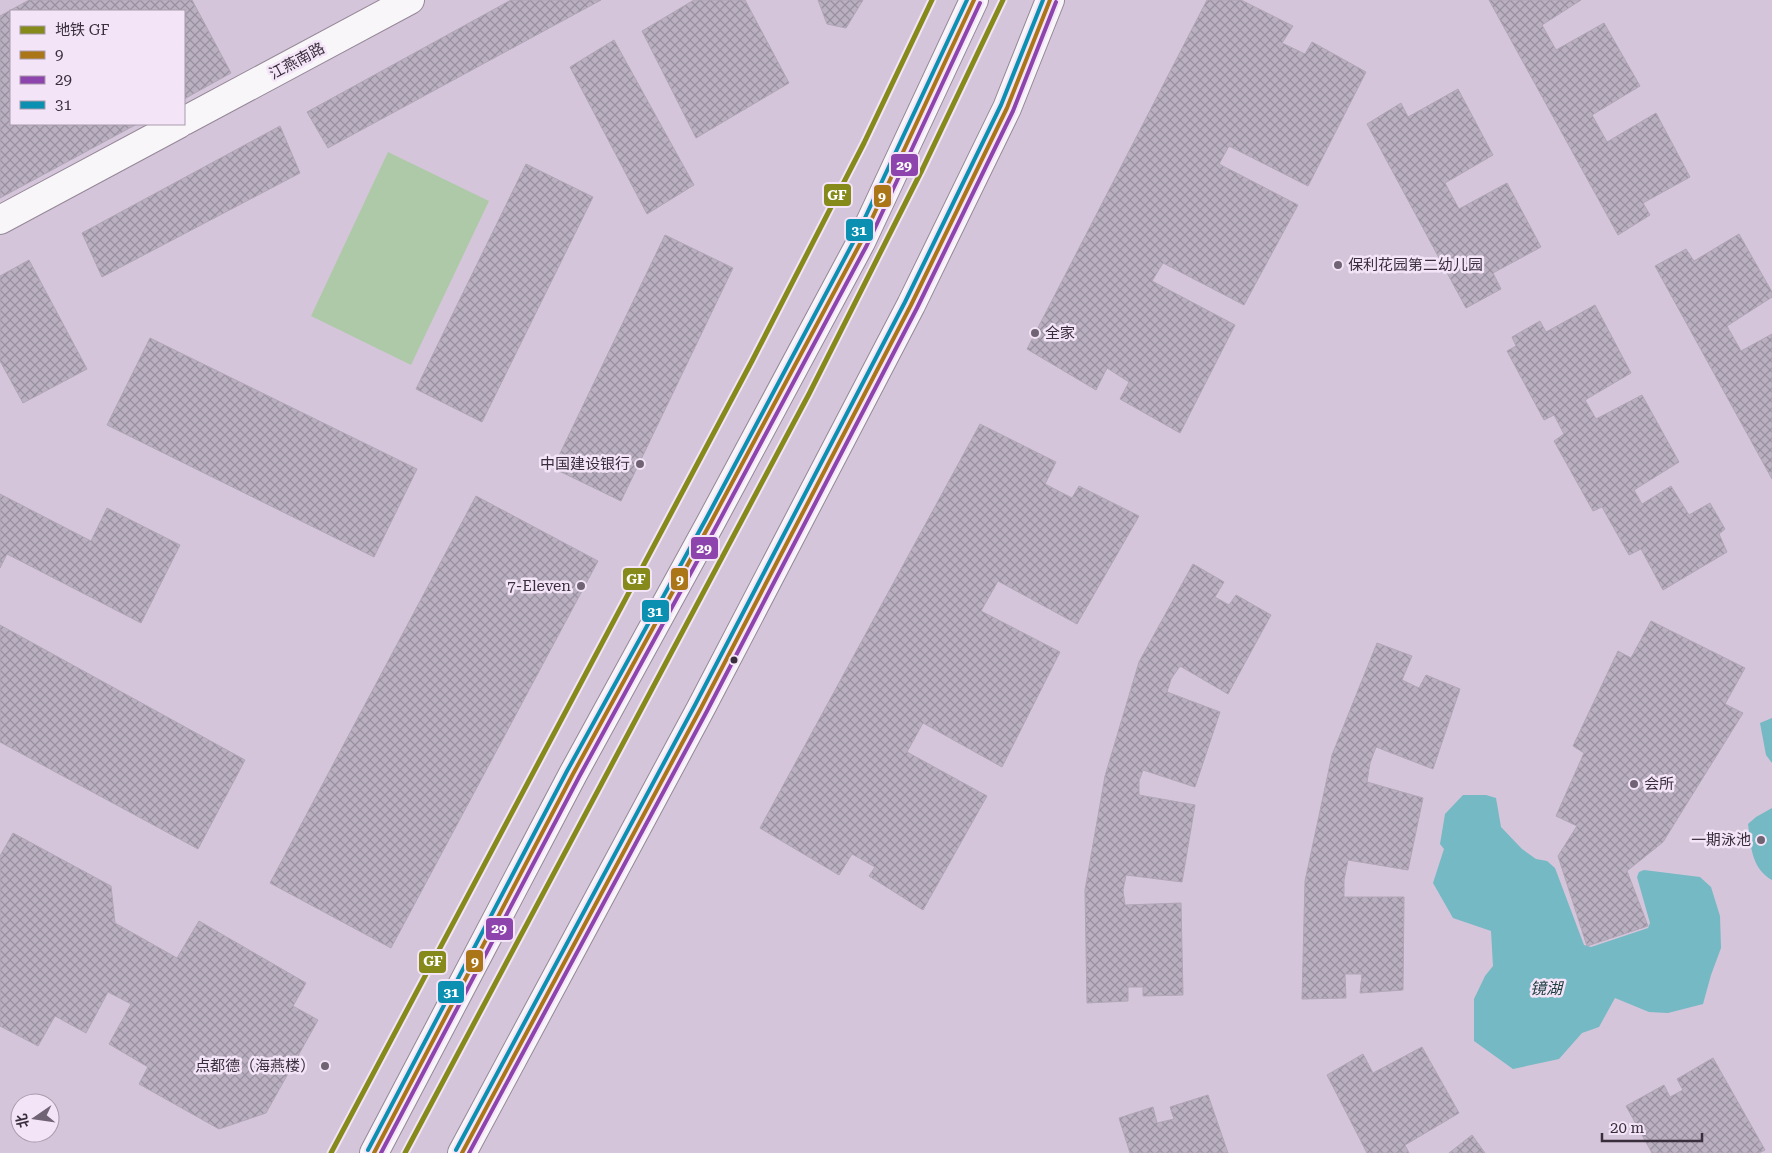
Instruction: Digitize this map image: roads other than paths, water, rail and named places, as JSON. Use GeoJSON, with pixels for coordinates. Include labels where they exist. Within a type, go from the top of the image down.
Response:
{"type":"FeatureCollection","features":[{"type":"Feature","properties":{"kind":"main road","name":"江燕南路"},"geometry":{"type":"LineString","coordinates":[[185,120],[410,0]]}},
{"type":"Feature","properties":{"kind":"main road"},"geometry":{"type":"LineString","coordinates":[[374,1153],[573,774],[716,514],[861,242],[974,0]]}},
{"type":"Feature","properties":{"kind":"main road"},"geometry":{"type":"LineString","coordinates":[[462,1153],[701,708],[911,305],[1007,108],[1050,0]]}},
{"type":"Feature","properties":{"kind":"main road"},"geometry":{"type":"LineString","coordinates":[[0,220],[177,125]]}},
{"type":"Feature","properties":{"kind":"water"},"geometry":{"type":"Polygon","coordinates":[[[1772,718],[1772,763],[1766,755],[1760,723],[1772,718]]]}},
{"type":"Feature","properties":{"kind":"water","name":"镜湖"},"geometry":{"type":"Polygon","coordinates":[[[1463,795],[1486,795],[1496,798],[1501,827],[1522,849],[1536,859],[1547,861],[1555,868],[1584,945],[1591,947],[1648,928],[1650,923],[1637,877],[1639,872],[1644,870],[1700,877],[1711,887],[1720,916],[1721,948],[1703,1004],[1668,1013],[1649,1012],[1615,998],[1599,1027],[1582,1033],[1559,1059],[1513,1069],[1474,1041],[1474,999],[1485,976],[1493,966],[1491,931],[1453,918],[1433,883],[1444,849],[1440,844],[1445,814],[1463,795]]]}},
{"type":"Feature","properties":{"kind":"water","name":"一期泳池"},"geometry":{"type":"Polygon","coordinates":[[[1772,808],[1772,880],[1760,869],[1753,856],[1748,824],[1772,808]]]}},
{"type":"Feature","properties":{"kind":"metro line","name":"GF"},"geometry":{"type":"LineString","coordinates":[[331,1153],[752,361],[864,143],[932,0]]}},
{"type":"Feature","properties":{"kind":"metro line","name":"GF"},"geometry":{"type":"LineString","coordinates":[[405,1153],[809,394],[922,170],[1003,0]]}},
{"type":"Feature","properties":{"kind":"place","name":"保利花园第二幼儿园"},"geometry":{"type":"Point","coordinates":[1338,265]}},
{"type":"Feature","properties":{"kind":"place","name":"全家"},"geometry":{"type":"Point","coordinates":[1035,333]}},
{"type":"Feature","properties":{"kind":"place","name":"中国建设银行"},"geometry":{"type":"Point","coordinates":[640,464]}},
{"type":"Feature","properties":{"kind":"place","name":"7-Eleven"},"geometry":{"type":"Point","coordinates":[581,586]}},
{"type":"Feature","properties":{"kind":"place","name":"会所"},"geometry":{"type":"Point","coordinates":[1634,784]}},
{"type":"Feature","properties":{"kind":"place","name":"一期泳池"},"geometry":{"type":"Point","coordinates":[1761,840]}},
{"type":"Feature","properties":{"kind":"place","name":"点都德（海燕楼）"},"geometry":{"type":"Point","coordinates":[325,1066]}}]}
